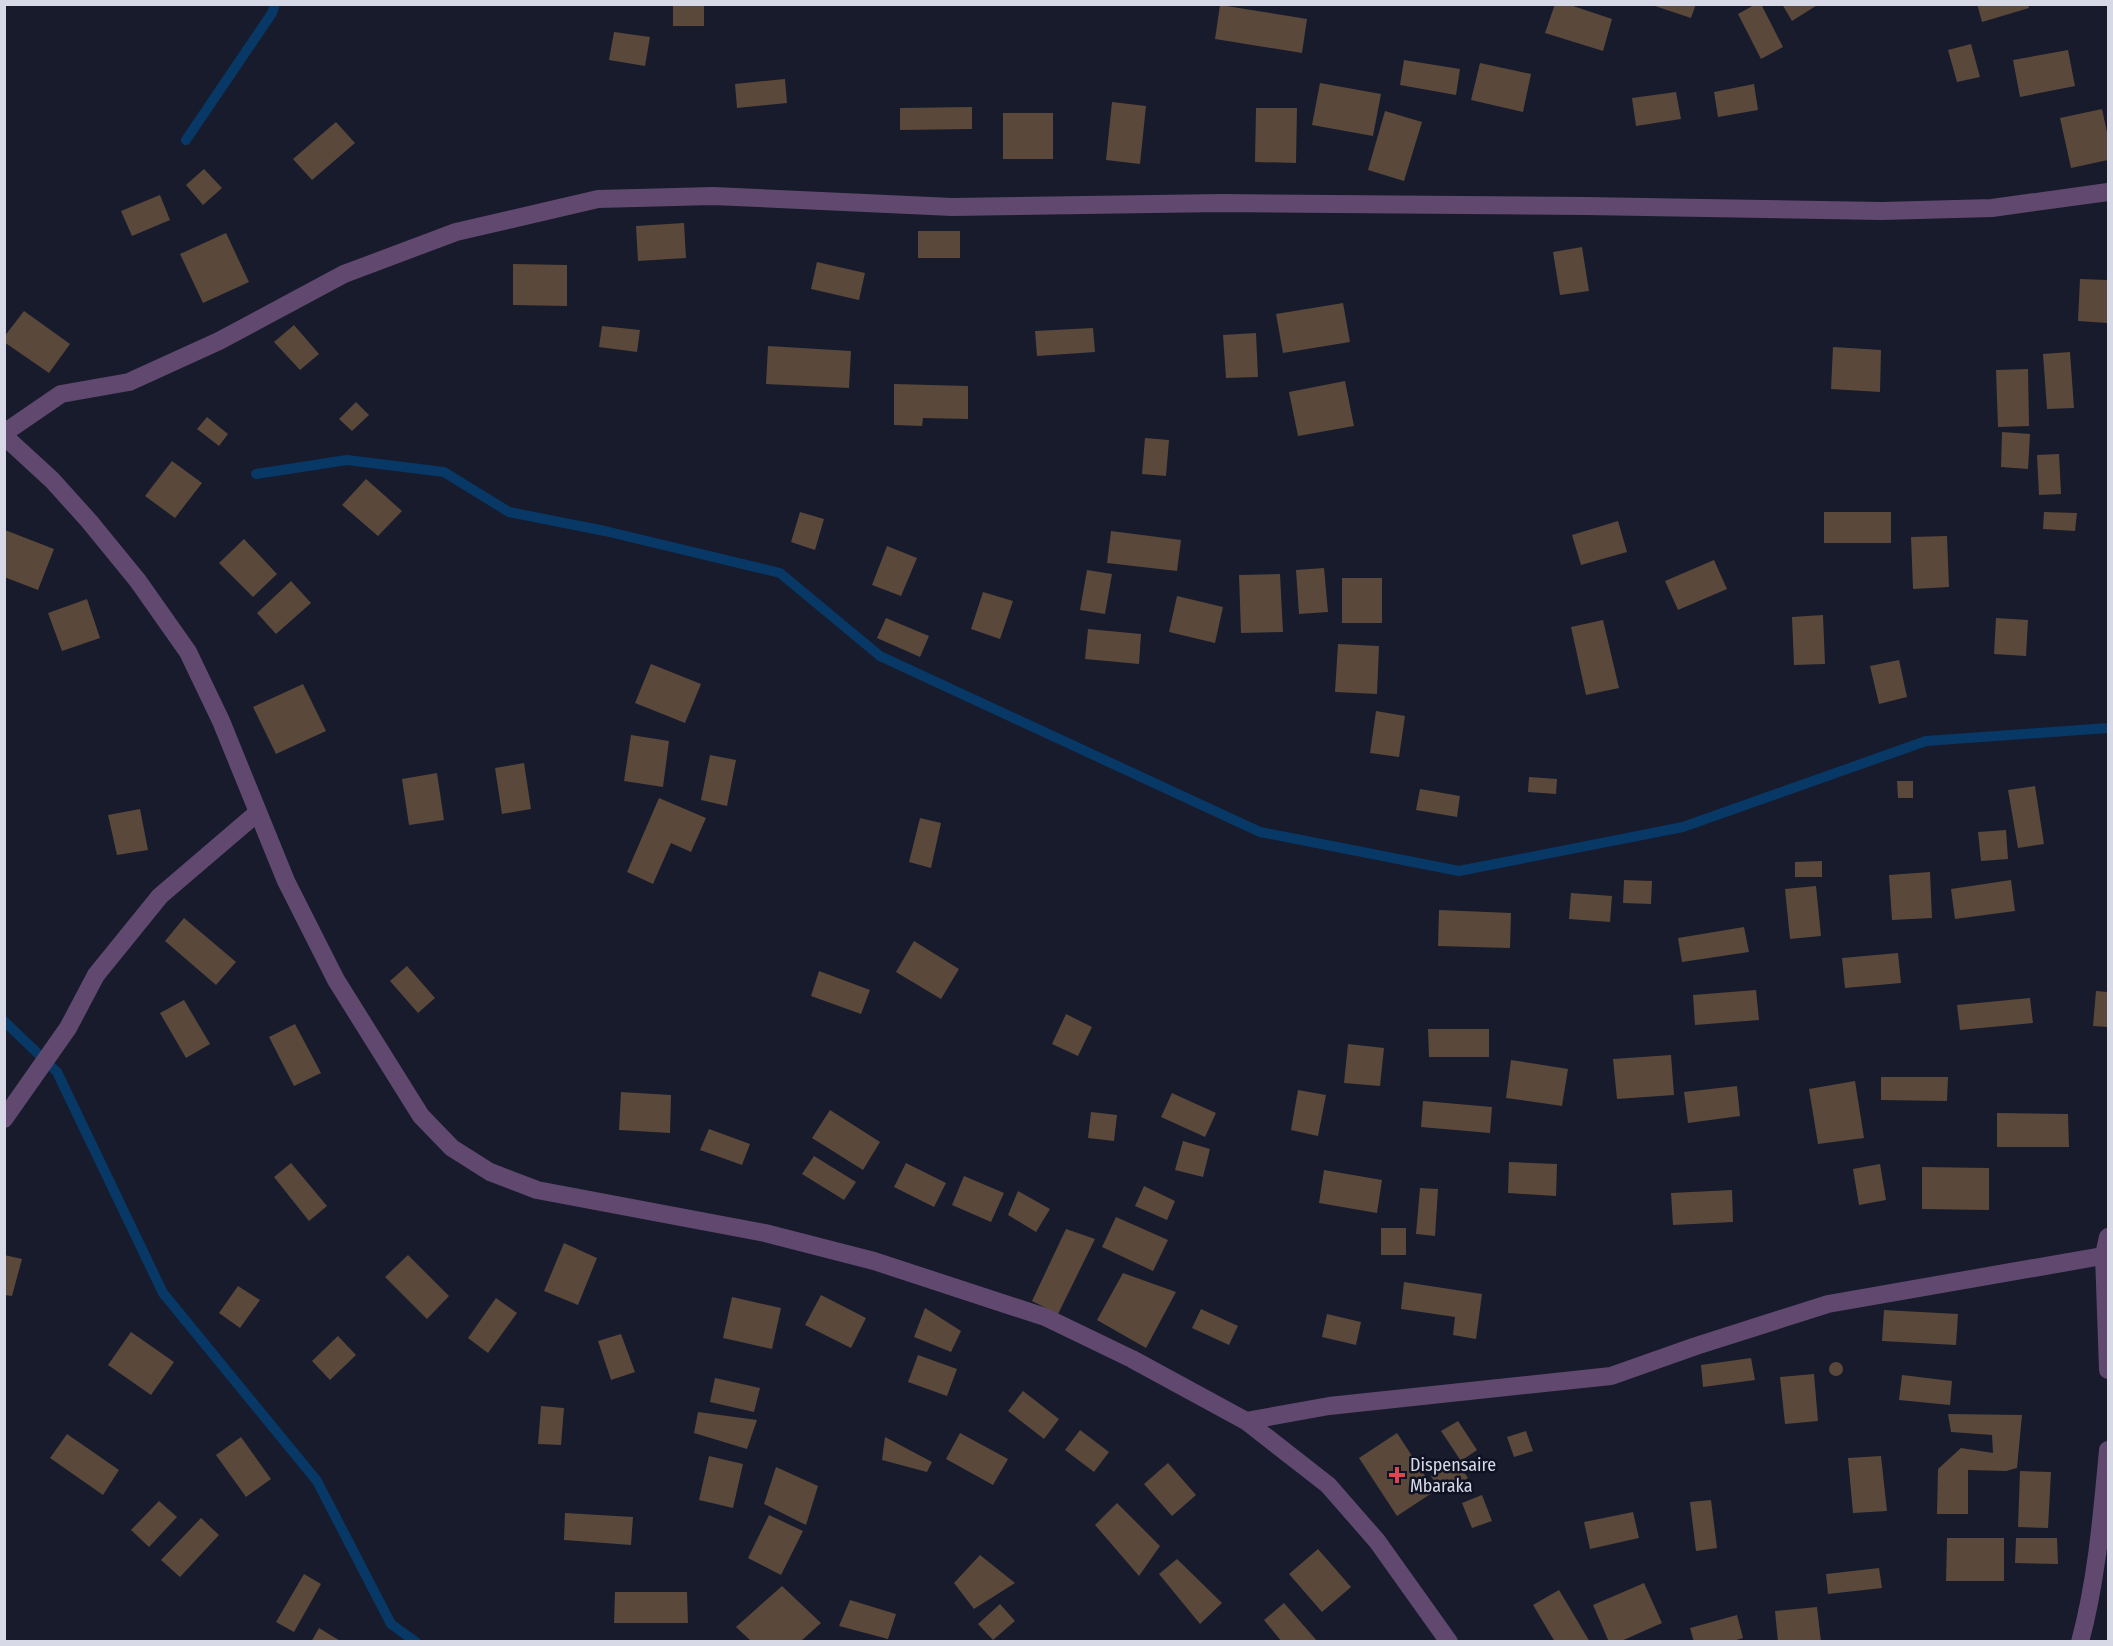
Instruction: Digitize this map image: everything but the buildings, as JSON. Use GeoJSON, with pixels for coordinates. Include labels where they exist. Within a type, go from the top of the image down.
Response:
{"type":"FeatureCollection","features":[{"type":"Feature","properties":{"kind":"street"},"geometry":{"type":"LineString","coordinates":[[1449,1641],[1377,1541],[1328,1485],[1246,1421],[1132,1359],[1045,1317],[981,1294],[874,1261],[765,1233],[537,1190],[490,1172],[452,1148],[421,1116],[336,980],[286,881],[221,721],[188,652],[138,581],[89,521],[52,480],[4,434],[61,394],[129,382],[219,341],[344,274],[456,232],[598,199],[713,196],[952,207],[1222,203],[1882,211],[1992,208],[2109,192]]}},
{"type":"Feature","properties":{"kind":"street"},"geometry":{"type":"LineString","coordinates":[[4,1119],[68,1028],[96,975],[160,897],[257,813]]}},
{"type":"Feature","properties":{"kind":"street"},"geometry":{"type":"LineString","coordinates":[[2109,1237],[2106,1255],[2109,1370]]}},
{"type":"Feature","properties":{"kind":"street"},"geometry":{"type":"LineString","coordinates":[[1246,1421],[1329,1406],[1611,1376],[1828,1304],[2106,1255]]}},
{"type":"Feature","properties":{"kind":"street"},"geometry":{"type":"LineString","coordinates":[[2080,1641],[2086,1620],[2099,1539],[2109,1450]]}},
{"type":"Feature","properties":{"kind":"waterway"},"geometry":{"type":"LineString","coordinates":[[186,140],[272,13],[275,4]]}},
{"type":"Feature","properties":{"kind":"waterway"},"geometry":{"type":"LineString","coordinates":[[256,474],[347,460],[444,472],[509,512],[605,531],[780,573],[880,656],[1260,832],[1459,871],[1683,827],[1926,741],[2108,728]]}},
{"type":"Feature","properties":{"kind":"waterway"},"geometry":{"type":"LineString","coordinates":[[4,1021],[57,1072],[163,1293],[317,1481],[391,1624],[416,1642]]}},
{"type":"Feature","properties":{"kind":"place","name":"Dispensaire Mbaraka"},"geometry":{"type":"Point","coordinates":[1397,1475]}}]}
